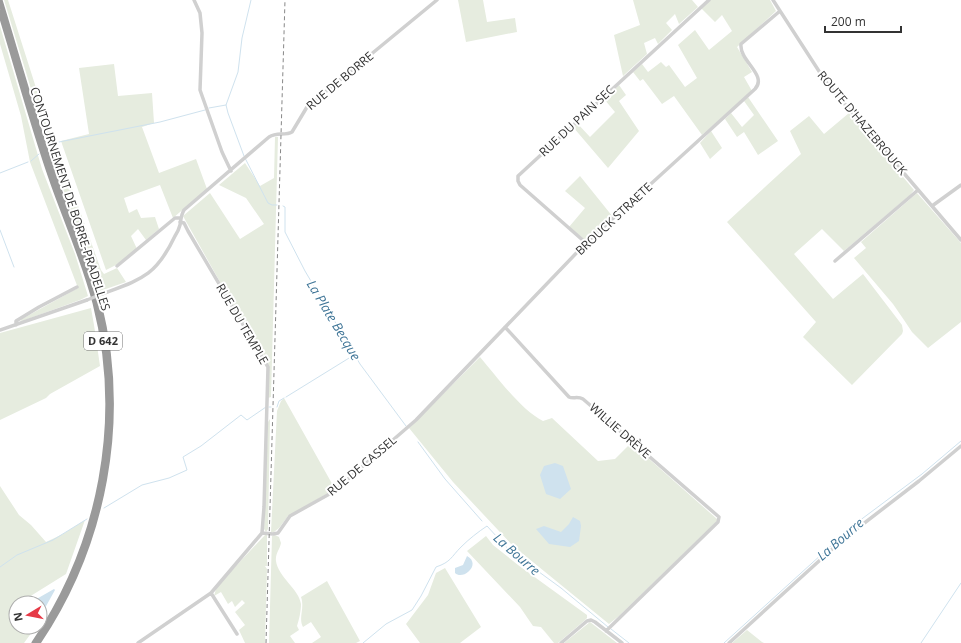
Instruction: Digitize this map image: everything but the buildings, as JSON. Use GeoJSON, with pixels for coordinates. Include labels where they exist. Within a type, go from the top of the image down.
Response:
{"type":"FeatureCollection","features":[{"type":"Feature","properties":{"kind":"highway","name":"D 642"},"geometry":{"type":"LineString","coordinates":[[0,0],[52,168],[95,289],[105,332],[111,381],[112,416],[109,456],[95,523],[84,556],[72,583],[56,614],[38,643]]}},
{"type":"Feature","properties":{"kind":"highway","name":"CONTOURNEMENT DE BORRE-PRADELLES"},"geometry":{"type":"LineString","coordinates":[[0,12],[49,172],[93,293],[102,336],[108,390],[104,464],[98,498],[90,527],[79,559],[67,586],[34,643]]}},
{"type":"Feature","properties":{"kind":"street"},"geometry":{"type":"LineString","coordinates":[[0,330],[134,282],[153,270],[166,254],[178,230],[184,210],[231,171],[222,152],[200,88],[202,33],[200,13],[194,0]]}},
{"type":"Feature","properties":{"kind":"street","name":"RUE DE BORRE"},"geometry":{"type":"LineString","coordinates":[[231,171],[272,135],[288,134],[292,132],[296,127],[302,113],[307,107],[437,0]]}},
{"type":"Feature","properties":{"kind":"street","name":"RUE DU PAIN SEC"},"geometry":{"type":"LineString","coordinates":[[586,244],[521,186],[518,181],[518,176],[708,0]]}},
{"type":"Feature","properties":{"kind":"street","name":"ROUTE D'HAZEBROUCK"},"geometry":{"type":"LineString","coordinates":[[773,0],[826,82],[961,240]]}},
{"type":"Feature","properties":{"kind":"street","name":"BROUCK STRAETE"},"geometry":{"type":"LineString","coordinates":[[407,427],[586,244],[756,88],[759,83],[759,79],[742,53],[741,44],[780,11]]}},
{"type":"Feature","properties":{"kind":"street"},"geometry":{"type":"LineString","coordinates":[[932,206],[961,186]]}},
{"type":"Feature","properties":{"kind":"street"},"geometry":{"type":"LineString","coordinates":[[836,261],[918,190]]}},
{"type":"Feature","properties":{"kind":"street"},"geometry":{"type":"LineString","coordinates":[[117,266],[175,218],[181,220]]}},
{"type":"Feature","properties":{"kind":"street","name":"RUE DU TEMPLE"},"geometry":{"type":"LineString","coordinates":[[181,220],[267,366],[268,374],[262,533]]}},
{"type":"Feature","properties":{"kind":"street"},"geometry":{"type":"LineString","coordinates":[[16,325],[16,321],[32,311],[77,287]]}},
{"type":"Feature","properties":{"kind":"street","name":"WILLIE DRÈVE"},"geometry":{"type":"LineString","coordinates":[[506,327],[569,397],[580,397],[583,399],[720,518],[718,522],[623,616],[608,628]]}},
{"type":"Feature","properties":{"kind":"street","name":"RUE DE CASSEL"},"geometry":{"type":"LineString","coordinates":[[262,533],[278,533],[290,516],[334,492],[407,427]]}},
{"type":"Feature","properties":{"kind":"street"},"geometry":{"type":"LineString","coordinates":[[729,643],[841,541],[919,481],[961,446]]}},
{"type":"Feature","properties":{"kind":"street"},"geometry":{"type":"LineString","coordinates":[[138,643],[211,593],[262,533]]}},
{"type":"Feature","properties":{"kind":"street"},"geometry":{"type":"LineString","coordinates":[[211,593],[237,634]]}},
{"type":"Feature","properties":{"kind":"street"},"geometry":{"type":"LineString","coordinates":[[561,643],[588,620],[608,628],[622,643]]}},
{"type":"Feature","properties":{"kind":"shaded area"},"geometry":{"type":"Polygon","coordinates":[[[4,0],[8,0],[46,124],[56,144],[101,270],[104,274],[117,268],[126,282],[100,291],[52,158],[4,0]]]}},
{"type":"Feature","properties":{"kind":"shaded area"},"geometry":{"type":"Polygon","coordinates":[[[458,0],[483,0],[487,22],[515,18],[517,32],[466,42],[458,0]]]}},
{"type":"Feature","properties":{"kind":"shaded area"},"geometry":{"type":"Polygon","coordinates":[[[633,0],[692,0],[698,7],[679,24],[675,14],[666,23],[672,30],[658,44],[655,38],[644,43],[647,54],[623,76],[614,35],[640,25],[633,0]]]}},
{"type":"Feature","properties":{"kind":"shaded area"},"geometry":{"type":"Polygon","coordinates":[[[710,0],[770,0],[776,11],[737,47],[752,72],[744,77],[752,91],[702,135],[674,96],[662,104],[643,79],[640,81],[633,72],[642,64],[648,72],[661,62],[666,67],[669,65],[685,87],[697,78],[678,45],[695,30],[709,50],[732,31],[722,15],[715,22],[701,8],[710,0]]]}},
{"type":"Feature","properties":{"kind":"shaded area"},"geometry":{"type":"Polygon","coordinates":[[[0,26],[42,169],[75,254],[88,296],[22,321],[20,320],[78,288],[30,162],[21,116],[0,44],[0,26]]]}},
{"type":"Feature","properties":{"kind":"shaded area"},"geometry":{"type":"Polygon","coordinates":[[[114,64],[118,96],[152,93],[154,123],[142,127],[159,173],[196,159],[207,189],[173,218],[160,185],[124,198],[129,213],[137,209],[141,218],[155,217],[159,229],[146,240],[138,229],[131,236],[137,249],[116,265],[106,270],[61,141],[89,134],[79,68],[114,64]]]}},
{"type":"Feature","properties":{"kind":"shaded area"},"geometry":{"type":"Polygon","coordinates":[[[619,85],[626,95],[619,101],[639,131],[608,168],[573,127],[577,123],[590,137],[615,112],[604,99],[619,85]]]}},
{"type":"Feature","properties":{"kind":"shaded area"},"geometry":{"type":"Polygon","coordinates":[[[748,97],[778,141],[758,155],[744,132],[737,137],[725,119],[731,113],[742,127],[754,115],[744,101],[748,97]]]}},
{"type":"Feature","properties":{"kind":"shaded area"},"geometry":{"type":"Polygon","coordinates":[[[849,113],[914,190],[844,251],[822,229],[794,254],[833,299],[863,274],[902,325],[902,334],[852,385],[803,337],[816,322],[727,222],[801,154],[790,131],[809,116],[824,134],[849,113]]]}},
{"type":"Feature","properties":{"kind":"shaded area"},"geometry":{"type":"Polygon","coordinates":[[[711,131],[722,148],[710,159],[700,143],[711,131]]]}},
{"type":"Feature","properties":{"kind":"shaded area"},"geometry":{"type":"Polygon","coordinates":[[[275,137],[278,137],[271,397],[268,398],[268,362],[238,314],[183,216],[210,193],[240,239],[264,224],[246,198],[219,185],[245,163],[260,186],[274,178],[275,137]]]}},
{"type":"Feature","properties":{"kind":"shaded area"},"geometry":{"type":"Polygon","coordinates":[[[580,176],[613,217],[586,241],[569,227],[585,208],[565,191],[580,176]]]}},
{"type":"Feature","properties":{"kind":"shaded area"},"geometry":{"type":"Polygon","coordinates":[[[917,193],[961,243],[961,322],[928,348],[912,332],[893,304],[854,258],[866,248],[861,242],[917,193]]]}},
{"type":"Feature","properties":{"kind":"shaded area"},"geometry":{"type":"Polygon","coordinates":[[[91,308],[100,366],[50,394],[46,398],[0,420],[0,333],[91,308]]]}},
{"type":"Feature","properties":{"kind":"shaded area"},"geometry":{"type":"Polygon","coordinates":[[[480,357],[526,409],[543,421],[552,418],[598,461],[615,459],[631,443],[717,519],[717,521],[609,624],[512,545],[453,482],[409,428],[480,357]]]}},
{"type":"Feature","properties":{"kind":"shaded area"},"geometry":{"type":"Polygon","coordinates":[[[284,398],[335,489],[288,516],[279,528],[274,532],[271,532],[277,411],[281,401],[284,398]]]}},
{"type":"Feature","properties":{"kind":"shaded area"},"geometry":{"type":"Polygon","coordinates":[[[270,419],[268,529],[266,532],[264,529],[268,422],[270,419]]]}},
{"type":"Feature","properties":{"kind":"shaded area"},"geometry":{"type":"Polygon","coordinates":[[[0,486],[19,515],[31,525],[46,542],[63,534],[85,520],[66,574],[32,595],[8,595],[8,635],[30,635],[24,643],[0,643],[0,486]]]}},
{"type":"Feature","properties":{"kind":"shaded area"},"geometry":{"type":"Polygon","coordinates":[[[265,535],[267,535],[267,566],[265,566],[267,569],[265,643],[245,643],[239,630],[245,625],[235,612],[245,603],[242,600],[235,607],[232,601],[228,604],[221,592],[214,596],[216,589],[221,582],[265,535]]]}},
{"type":"Feature","properties":{"kind":"shaded area"},"geometry":{"type":"Polygon","coordinates":[[[275,535],[279,537],[281,543],[276,556],[278,567],[284,578],[297,593],[301,604],[297,626],[299,630],[290,636],[295,643],[269,643],[272,536],[275,535]]]}},
{"type":"Feature","properties":{"kind":"shaded area"},"geometry":{"type":"Polygon","coordinates":[[[486,536],[493,545],[587,615],[587,618],[558,643],[554,643],[541,627],[533,626],[520,607],[467,551],[486,536]]]}},
{"type":"Feature","properties":{"kind":"shaded area"},"geometry":{"type":"Polygon","coordinates":[[[445,568],[481,627],[460,643],[420,643],[406,624],[428,595],[436,573],[445,568]]]}},
{"type":"Feature","properties":{"kind":"shaded area"},"geometry":{"type":"Polygon","coordinates":[[[327,581],[360,641],[356,643],[312,643],[321,637],[311,622],[303,627],[301,620],[301,597],[327,581]]]}},
{"type":"Feature","properties":{"kind":"shaded area"},"geometry":{"type":"Polygon","coordinates":[[[590,622],[617,643],[564,643],[590,622]]]}},
{"type":"Feature","properties":{"kind":"shaded area"},"geometry":{"type":"Polygon","coordinates":[[[747,630],[762,642],[764,643],[732,643],[747,630]]]}},
{"type":"Feature","properties":{"kind":"water"},"geometry":{"type":"Polygon","coordinates":[[[555,463],[563,466],[571,489],[560,499],[546,494],[540,475],[544,466],[555,463]]]}},
{"type":"Feature","properties":{"kind":"water"},"geometry":{"type":"Polygon","coordinates":[[[573,517],[580,521],[581,526],[579,541],[570,547],[549,544],[536,529],[544,526],[561,532],[569,524],[573,517]]]}},
{"type":"Feature","properties":{"kind":"water"},"geometry":{"type":"Polygon","coordinates":[[[467,556],[473,563],[472,567],[466,573],[458,575],[455,573],[455,568],[463,565],[467,556]]]}},
{"type":"Feature","properties":{"kind":"water"},"geometry":{"type":"Polygon","coordinates":[[[54,589],[55,590],[48,603],[48,595],[44,595],[54,589]]]}},
{"type":"Feature","properties":{"kind":"waterway","name":"La Plate Becque"},"geometry":{"type":"LineString","coordinates":[[244,156],[226,105],[238,72],[242,38],[251,0]]}},
{"type":"Feature","properties":{"kind":"waterway"},"geometry":{"type":"LineString","coordinates":[[209,108],[226,105]]}},
{"type":"Feature","properties":{"kind":"waterway"},"geometry":{"type":"LineString","coordinates":[[59,142],[160,122],[205,110]]}},
{"type":"Feature","properties":{"kind":"waterway"},"geometry":{"type":"LineString","coordinates":[[49,145],[56,142]]}},
{"type":"Feature","properties":{"kind":"waterway"},"geometry":{"type":"LineString","coordinates":[[31,161],[39,154]]}},
{"type":"Feature","properties":{"kind":"waterway","name":"La Plate Becque"},"geometry":{"type":"LineString","coordinates":[[245,158],[268,203],[277,205]]}},
{"type":"Feature","properties":{"kind":"waterway"},"geometry":{"type":"LineString","coordinates":[[0,173],[28,162]]}},
{"type":"Feature","properties":{"kind":"waterway","name":"La Plate Becque"},"geometry":{"type":"LineString","coordinates":[[283,206],[285,207],[285,232],[305,271],[360,364],[406,426]]}},
{"type":"Feature","properties":{"kind":"waterway"},"geometry":{"type":"LineString","coordinates":[[0,230],[14,267]]}},
{"type":"Feature","properties":{"kind":"waterway"},"geometry":{"type":"LineString","coordinates":[[286,397],[354,355]]}},
{"type":"Feature","properties":{"kind":"waterway"},"geometry":{"type":"LineString","coordinates":[[277,407],[279,401],[284,398]]}},
{"type":"Feature","properties":{"kind":"waterway"},"geometry":{"type":"LineString","coordinates":[[104,508],[142,485],[169,478],[187,470],[183,457],[201,446],[241,415],[247,420],[266,407]]}},
{"type":"Feature","properties":{"kind":"waterway","name":"La Bourre"},"geometry":{"type":"LineString","coordinates":[[724,643],[855,524],[922,474],[961,441]]}},
{"type":"Feature","properties":{"kind":"waterway"},"geometry":{"type":"LineString","coordinates":[[418,442],[445,479],[482,521]]}},
{"type":"Feature","properties":{"kind":"waterway"},"geometry":{"type":"LineString","coordinates":[[0,567],[17,555],[53,540],[87,519]]}},
{"type":"Feature","properties":{"kind":"waterway","name":"La Bourre"},"geometry":{"type":"LineString","coordinates":[[363,643],[386,624],[412,610],[436,567],[448,561],[467,541],[487,526],[509,550],[561,588],[608,627]]}},
{"type":"Feature","properties":{"kind":"waterway"},"geometry":{"type":"LineString","coordinates":[[921,643],[961,583]]}},
{"type":"Feature","properties":{"kind":"waterway","name":"La Bourre"},"geometry":{"type":"LineString","coordinates":[[611,629],[629,643]]}},
{"type":"Feature","properties":{"kind":"railway"},"geometry":{"type":"LineString","coordinates":[[266,643],[285,0]]}}]}
